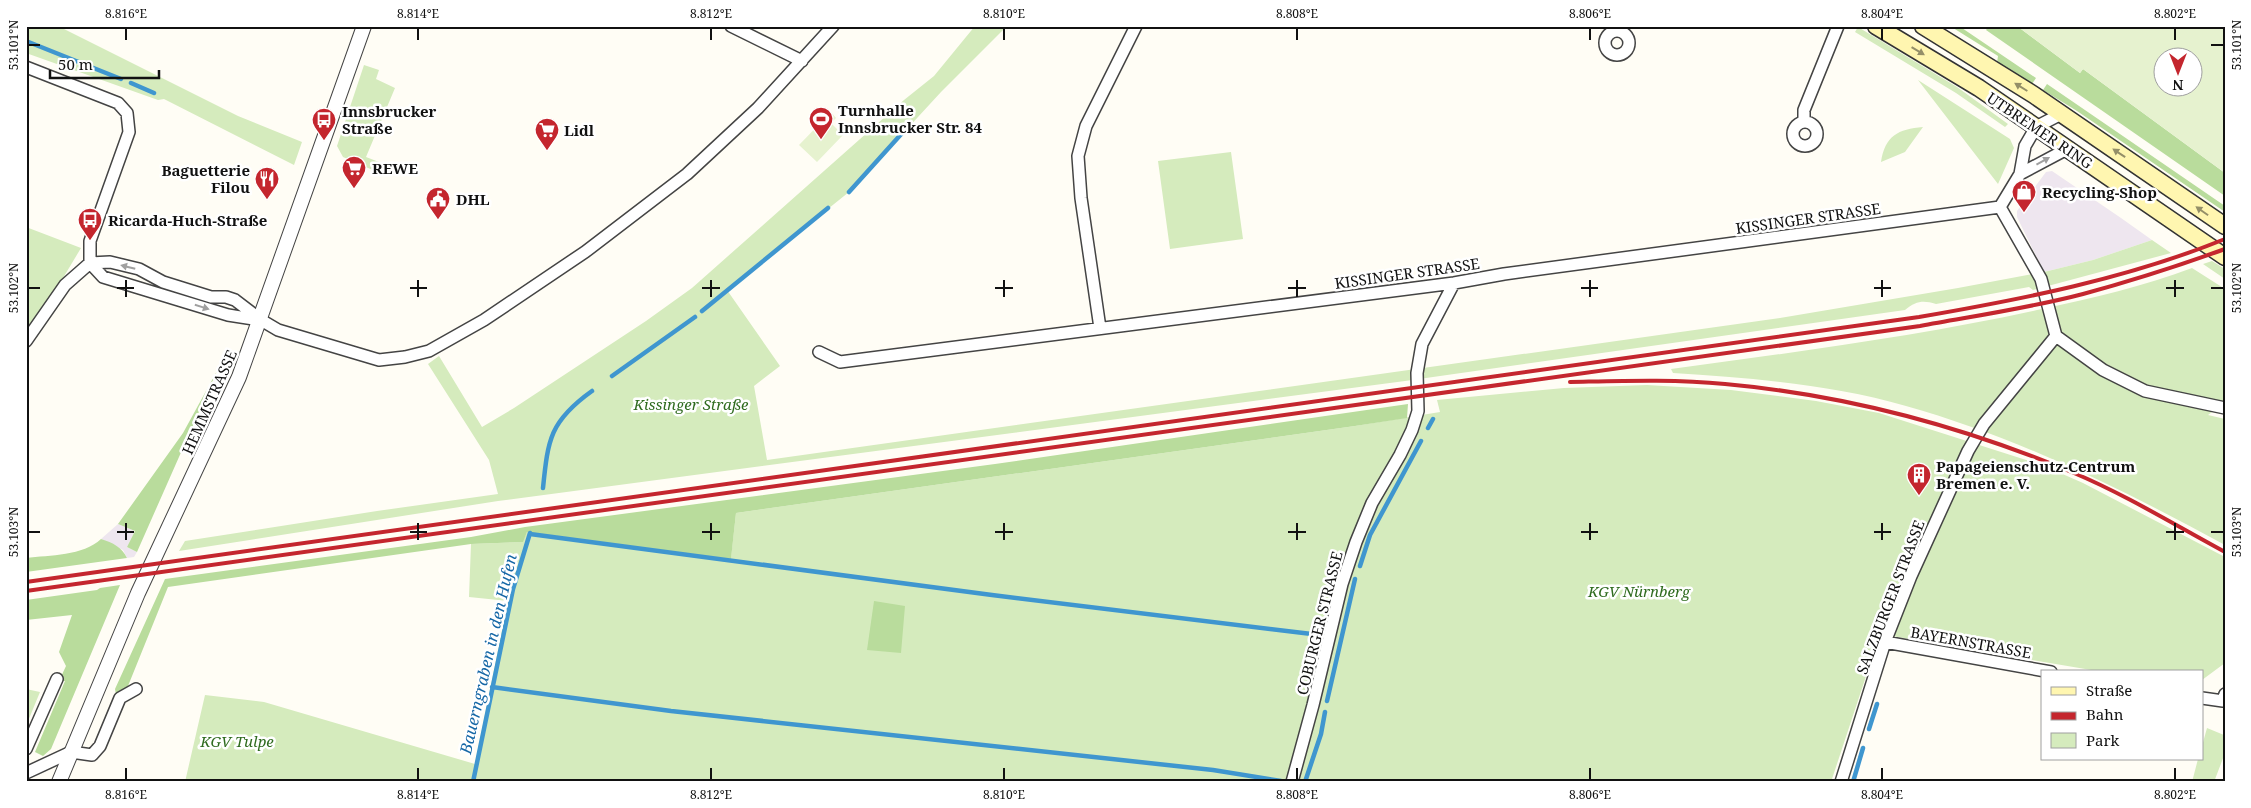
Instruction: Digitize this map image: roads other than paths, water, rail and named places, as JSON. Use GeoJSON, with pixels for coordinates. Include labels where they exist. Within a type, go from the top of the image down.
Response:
{"type":"FeatureCollection","features":[{"type":"Feature","properties":{"kind":"main road","name":"UTBREMER RING"},"geometry":{"type":"LineString","coordinates":[[1876,26],[1979,88],[2225,257]]}},
{"type":"Feature","properties":{"kind":"main road","name":"UTBREMER RING"},"geometry":{"type":"LineString","coordinates":[[1923,26],[2061,114],[2225,226]]}},
{"type":"Feature","properties":{"kind":"street","name":"HEMMSTRASSE"},"geometry":{"type":"LineString","coordinates":[[59,782],[138,593],[239,377],[261,320],[364,26]]}},
{"type":"Feature","properties":{"kind":"street"},"geometry":{"type":"LineString","coordinates":[[731,26],[802,61]]}},
{"type":"Feature","properties":{"kind":"street"},"geometry":{"type":"LineString","coordinates":[[26,340],[65,285],[90,263],[110,262],[139,269],[163,282],[210,297],[226,297],[235,300],[261,320],[278,330],[379,360],[404,358],[428,351],[484,320],[620,227],[687,174],[758,108],[834,26]]}},
{"type":"Feature","properties":{"kind":"street"},"geometry":{"type":"LineString","coordinates":[[1100,328],[1081,198],[1078,156],[1086,126],[1136,26]]}},
{"type":"Feature","properties":{"kind":"street"},"geometry":{"type":"LineString","coordinates":[[1804,122],[1804,110],[1838,26]]}},
{"type":"Feature","properties":{"kind":"street"},"geometry":{"type":"LineString","coordinates":[[26,68],[118,103],[127,114],[128,132],[90,241],[90,263],[103,277],[228,315],[261,320]]}},
{"type":"Feature","properties":{"kind":"street"},"geometry":{"type":"LineString","coordinates":[[2061,114],[2036,127],[2026,146],[2020,174],[2000,207],[2040,279],[2056,336],[2103,370],[2146,390],[2225,408]]}},
{"type":"Feature","properties":{"kind":"street"},"geometry":{"type":"LineString","coordinates":[[2020,174],[2068,149]]}},
{"type":"Feature","properties":{"kind":"street","name":"KISSINGER STRASSE"},"geometry":{"type":"LineString","coordinates":[[819,352],[840,362],[1454,283],[1513,273],[2000,207]]}},
{"type":"Feature","properties":{"kind":"street","name":"COBURGER STRASSE"},"geometry":{"type":"LineString","coordinates":[[1292,782],[1313,705],[1342,584],[1372,503],[1412,430],[1418,411],[1417,372],[1422,344],[1454,283]]}},
{"type":"Feature","properties":{"kind":"street","name":"SALZBURGER STRASSE"},"geometry":{"type":"LineString","coordinates":[[1841,782],[1885,642],[1911,576],[1968,451],[1984,424],[2056,336]]}},
{"type":"Feature","properties":{"kind":"street","name":"BAYERNSTRASSE"},"geometry":{"type":"LineString","coordinates":[[1885,642],[2041,670]]}},
{"type":"Feature","properties":{"kind":"street"},"geometry":{"type":"LineString","coordinates":[[26,749],[57,679]]}},
{"type":"Feature","properties":{"kind":"street"},"geometry":{"type":"LineString","coordinates":[[26,772],[71,752],[92,755],[100,746],[120,698],[136,689]]}},
{"type":"Feature","properties":{"kind":"street"},"geometry":{"type":"LineString","coordinates":[[2204,698],[2223,701],[2225,694]]}},
{"type":"Feature","properties":{"kind":"waterway"},"geometry":{"type":"LineString","coordinates":[[26,41],[121,79]]}},
{"type":"Feature","properties":{"kind":"waterway"},"geometry":{"type":"LineString","coordinates":[[131,83],[154,93]]}},
{"type":"Feature","properties":{"kind":"waterway","name":"Bauerngraben in den Hufen"},"geometry":{"type":"LineString","coordinates":[[849,192],[904,131]]}},
{"type":"Feature","properties":{"kind":"waterway","name":"Bauerngraben in den Hufen"},"geometry":{"type":"LineString","coordinates":[[702,311],[828,208]]}},
{"type":"Feature","properties":{"kind":"waterway","name":"Bauerngraben in den Hufen"},"geometry":{"type":"LineString","coordinates":[[612,376],[695,317]]}},
{"type":"Feature","properties":{"kind":"waterway","name":"Bauerngraben in den Hufen"},"geometry":{"type":"LineString","coordinates":[[543,488],[547,456],[559,422],[567,412],[592,391]]}},
{"type":"Feature","properties":{"kind":"waterway"},"geometry":{"type":"LineString","coordinates":[[1428,428],[1433,419]]}},
{"type":"Feature","properties":{"kind":"waterway"},"geometry":{"type":"LineString","coordinates":[[1360,566],[1370,535],[1421,441]]}},
{"type":"Feature","properties":{"kind":"waterway","name":"Bauerngraben in den Hufen"},"geometry":{"type":"LineString","coordinates":[[473,782],[513,589],[530,533]]}},
{"type":"Feature","properties":{"kind":"waterway"},"geometry":{"type":"LineString","coordinates":[[530,534],[992,595],[1320,635]]}},
{"type":"Feature","properties":{"kind":"waterway"},"geometry":{"type":"LineString","coordinates":[[1327,701],[1355,579]]}},
{"type":"Feature","properties":{"kind":"waterway"},"geometry":{"type":"LineString","coordinates":[[492,687],[671,711],[1213,770],[1281,781]]}},
{"type":"Feature","properties":{"kind":"waterway"},"geometry":{"type":"LineString","coordinates":[[1869,729],[1877,704]]}},
{"type":"Feature","properties":{"kind":"waterway"},"geometry":{"type":"LineString","coordinates":[[1305,782],[1321,734],[1325,712]]}},
{"type":"Feature","properties":{"kind":"waterway"},"geometry":{"type":"LineString","coordinates":[[1853,782],[1863,748]]}},
{"type":"Feature","properties":{"kind":"railway"},"geometry":{"type":"LineString","coordinates":[[26,582],[1919,317],[1997,303],[2112,277],[2150,266],[2225,239]]}},
{"type":"Feature","properties":{"kind":"railway"},"geometry":{"type":"LineString","coordinates":[[26,591],[1920,326],[2022,308],[2083,294],[2225,249]]}},
{"type":"Feature","properties":{"kind":"railway"},"geometry":{"type":"LineString","coordinates":[[1570,382],[1706,382],[1815,396],[1903,415],[1989,441],[2074,473],[2131,501],[2225,552]]}},
{"type":"Feature","properties":{"kind":"place","name":"Turnhalle Innsbrucker Str. 84"},"geometry":{"type":"Point","coordinates":[821,140]}},
{"type":"Feature","properties":{"kind":"place","name":"Innsbrucker Straße"},"geometry":{"type":"Point","coordinates":[324,141]}},
{"type":"Feature","properties":{"kind":"place","name":"Lidl"},"geometry":{"type":"Point","coordinates":[547,151]}},
{"type":"Feature","properties":{"kind":"place","name":"REWE"},"geometry":{"type":"Point","coordinates":[354,189]}},
{"type":"Feature","properties":{"kind":"place","name":"Baguetterie Filou"},"geometry":{"type":"Point","coordinates":[267,200]}},
{"type":"Feature","properties":{"kind":"place","name":"Recycling-Shop"},"geometry":{"type":"Point","coordinates":[2024,213]}},
{"type":"Feature","properties":{"kind":"place","name":"DHL"},"geometry":{"type":"Point","coordinates":[438,220]}},
{"type":"Feature","properties":{"kind":"place","name":"Ricarda-Huch-Straße"},"geometry":{"type":"Point","coordinates":[90,241]}},
{"type":"Feature","properties":{"kind":"place","name":"Papageienschutz-Centrum Bremen e. V."},"geometry":{"type":"Point","coordinates":[1919,496]}},
{"type":"Feature","properties":{"kind":"park label","name":"Kissinger Straße"},"geometry":{"type":"Point","coordinates":[691,404]}},
{"type":"Feature","properties":{"kind":"park label","name":"KGV Nürnberg"},"geometry":{"type":"Point","coordinates":[1639,591]}},
{"type":"Feature","properties":{"kind":"park label","name":"KGV Tulpe"},"geometry":{"type":"Point","coordinates":[237,741]}}]}
